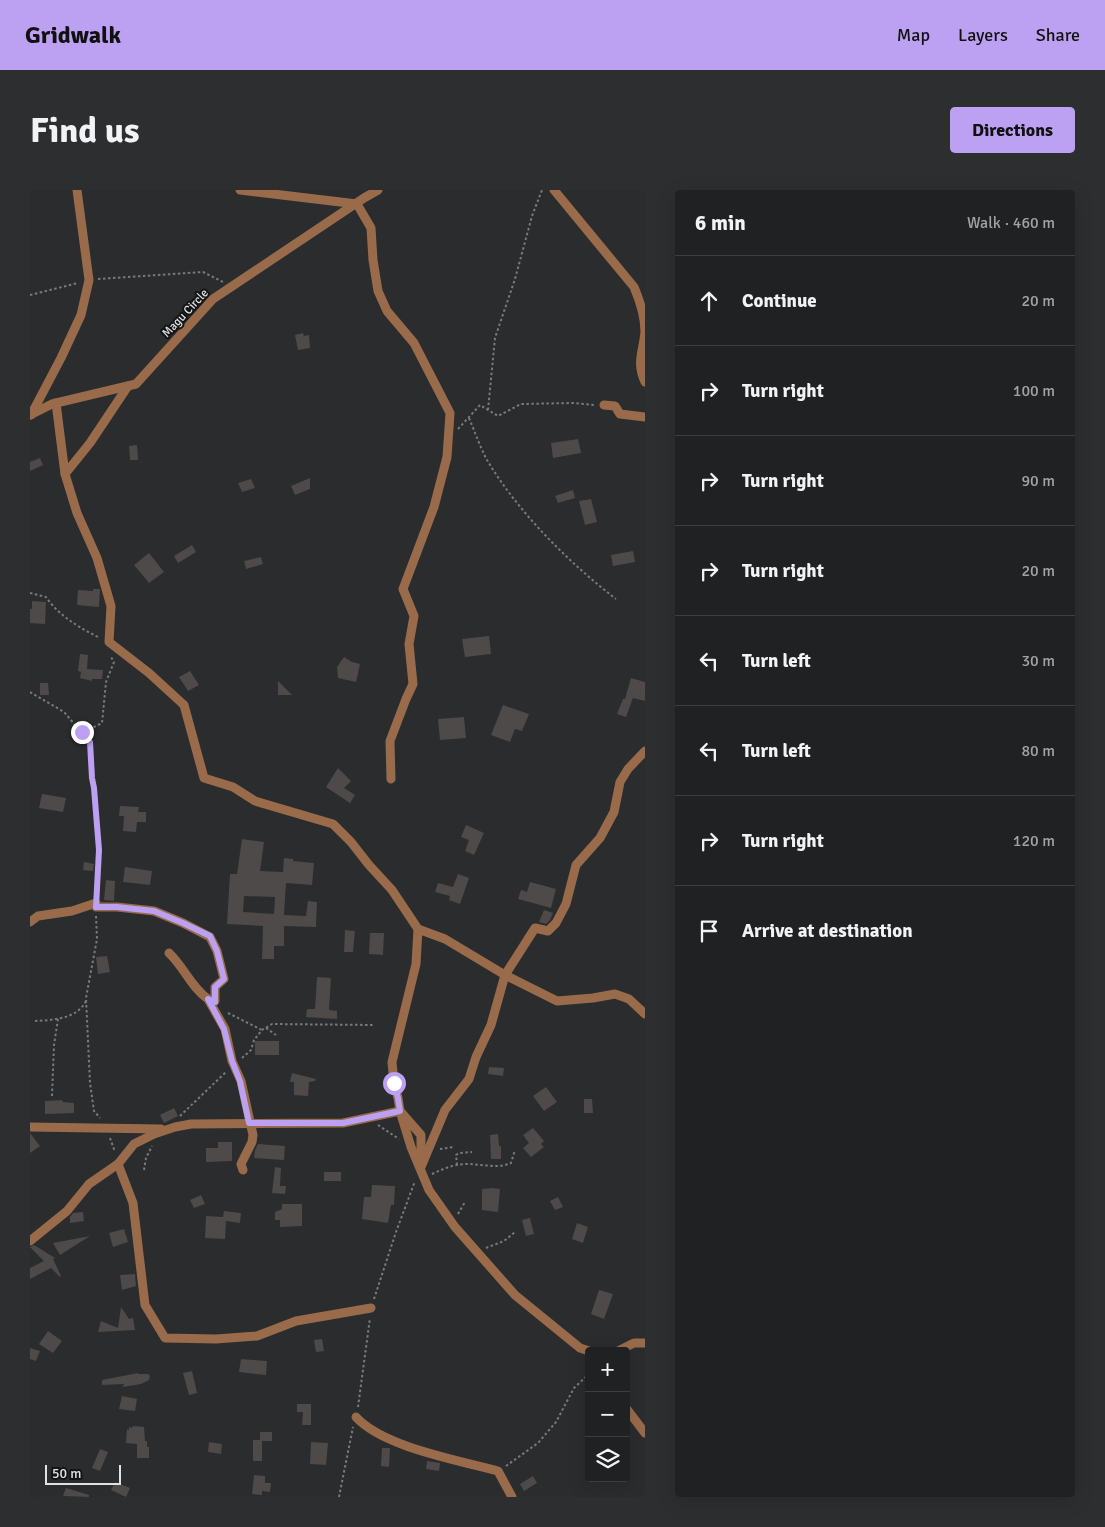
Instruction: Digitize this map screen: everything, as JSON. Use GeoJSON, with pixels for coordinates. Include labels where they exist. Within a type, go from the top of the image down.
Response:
{"type":"FeatureCollection","features":[{"type":"Feature","properties":{"kind":"street"},"geometry":{"type":"LineString","coordinates":[[30,415],[61,358],[80,315],[89,280],[77,190]]}},
{"type":"Feature","properties":{"kind":"street"},"geometry":{"type":"LineString","coordinates":[[240,190],[356,204],[371,228],[372,260],[378,290],[387,311],[414,343],[450,413],[447,456],[434,507],[403,589],[414,616],[410,644],[413,684],[390,741],[391,779]]}},
{"type":"Feature","properties":{"kind":"street","name":"Magu Circle"},"geometry":{"type":"LineString","coordinates":[[30,415],[56,403],[136,384],[213,299],[378,190]]}},
{"type":"Feature","properties":{"kind":"street"},"geometry":{"type":"LineString","coordinates":[[554,190],[634,287],[645,295]]}},
{"type":"Feature","properties":{"kind":"street"},"geometry":{"type":"LineString","coordinates":[[634,287],[642,305],[645,331],[640,357],[641,372],[645,382]]}},
{"type":"Feature","properties":{"kind":"street"},"geometry":{"type":"LineString","coordinates":[[65,474],[90,443],[128,386]]}},
{"type":"Feature","properties":{"kind":"street"},"geometry":{"type":"LineString","coordinates":[[56,403],[65,474],[77,513],[97,558],[111,606],[109,642],[149,673],[184,705],[204,778],[233,787],[255,801],[333,824],[392,890],[418,929],[445,939],[505,975],[557,1001],[615,994],[629,999],[645,1014]]}},
{"type":"Feature","properties":{"kind":"street"},"geometry":{"type":"LineString","coordinates":[[604,405],[615,406],[620,414],[645,417]]}},
{"type":"Feature","properties":{"kind":"street"},"geometry":{"type":"LineString","coordinates":[[421,1168],[445,1110],[469,1078],[476,1057],[491,1025],[505,975],[535,928],[548,931],[556,923],[566,904],[576,865],[600,838],[614,812],[620,782],[628,769],[645,751]]}},
{"type":"Feature","properties":{"kind":"street"},"geometry":{"type":"LineString","coordinates":[[30,922],[38,916],[96,905],[154,911],[183,923],[210,936],[217,951],[224,979],[215,987],[215,1002],[196,990],[179,962],[169,953]]}},
{"type":"Feature","properties":{"kind":"street"},"geometry":{"type":"LineString","coordinates":[[418,929],[416,964],[392,1062],[400,1111],[411,1147],[430,1190],[450,1219],[476,1250],[515,1295],[580,1348],[585,1350]]}},
{"type":"Feature","properties":{"kind":"street"},"geometry":{"type":"LineString","coordinates":[[208,999],[224,1029],[240,1081],[253,1136],[241,1164],[243,1170]]}},
{"type":"Feature","properties":{"kind":"street"},"geometry":{"type":"LineString","coordinates":[[30,1242],[67,1211],[89,1184],[118,1164],[134,1144],[166,1130],[191,1124],[343,1123],[400,1111]]}},
{"type":"Feature","properties":{"kind":"street"},"geometry":{"type":"LineString","coordinates":[[400,1111],[421,1135],[421,1168]]}},
{"type":"Feature","properties":{"kind":"street"},"geometry":{"type":"LineString","coordinates":[[30,1127],[166,1130]]}},
{"type":"Feature","properties":{"kind":"street"},"geometry":{"type":"LineString","coordinates":[[118,1164],[133,1203],[144,1305],[164,1338],[216,1339],[257,1336],[296,1321],[371,1308]]}},
{"type":"Feature","properties":{"kind":"street"},"geometry":{"type":"LineString","coordinates":[[628,1347],[645,1343]]}},
{"type":"Feature","properties":{"kind":"street"},"geometry":{"type":"LineString","coordinates":[[630,1413],[645,1433]]}},
{"type":"Feature","properties":{"kind":"street"},"geometry":{"type":"LineString","coordinates":[[356,1417],[364,1426],[378,1435],[408,1446],[498,1471],[512,1497]]}},
{"type":"Feature","properties":{"kind":"path"},"geometry":{"type":"LineString","coordinates":[[488,410],[495,338],[515,279],[532,216],[542,190]]}},
{"type":"Feature","properties":{"kind":"path"},"geometry":{"type":"LineString","coordinates":[[30,295],[89,280],[203,272],[232,286]]}},
{"type":"Feature","properties":{"kind":"path"},"geometry":{"type":"LineString","coordinates":[[448,440],[480,406],[498,416],[521,404],[573,403],[604,405]]}},
{"type":"Feature","properties":{"kind":"path"},"geometry":{"type":"LineString","coordinates":[[469,418],[487,459],[530,519],[599,586],[616,599]]}},
{"type":"Feature","properties":{"kind":"path"},"geometry":{"type":"LineString","coordinates":[[30,593],[46,597],[51,604],[79,628],[109,642]]}},
{"type":"Feature","properties":{"kind":"path"},"geometry":{"type":"LineString","coordinates":[[82,732],[102,723],[106,682],[114,662],[110,655]]}},
{"type":"Feature","properties":{"kind":"path"},"geometry":{"type":"LineString","coordinates":[[30,692],[64,712],[90,742],[99,850],[96,905],[97,938],[84,1004],[79,1010],[58,1019],[35,1021]]}},
{"type":"Feature","properties":{"kind":"path"},"geometry":{"type":"LineString","coordinates":[[86,998],[90,1082],[94,1111],[102,1120],[113,1145],[118,1164]]}},
{"type":"Feature","properties":{"kind":"path"},"geometry":{"type":"LineString","coordinates":[[214,1008],[242,1019],[262,1030]]}},
{"type":"Feature","properties":{"kind":"path"},"geometry":{"type":"LineString","coordinates":[[52,1096],[54,1045],[58,1019]]}},
{"type":"Feature","properties":{"kind":"path"},"geometry":{"type":"LineString","coordinates":[[144,1170],[146,1158],[166,1130],[251,1050],[254,1040],[262,1030],[272,1024],[372,1025]]}},
{"type":"Feature","properties":{"kind":"path"},"geometry":{"type":"LineString","coordinates":[[266,1028],[276,1035]]}},
{"type":"Feature","properties":{"kind":"path"},"geometry":{"type":"LineString","coordinates":[[368,1117],[381,1128],[411,1147]]}},
{"type":"Feature","properties":{"kind":"path"},"geometry":{"type":"LineString","coordinates":[[428,1149],[454,1147]]}},
{"type":"Feature","properties":{"kind":"path"},"geometry":{"type":"LineString","coordinates":[[421,1168],[426,1176],[428,1176],[466,1164],[504,1167],[511,1163],[515,1150]]}},
{"type":"Feature","properties":{"kind":"path"},"geometry":{"type":"LineString","coordinates":[[458,1165],[456,1155],[472,1152]]}},
{"type":"Feature","properties":{"kind":"path"},"geometry":{"type":"LineString","coordinates":[[339,1497],[360,1400],[371,1308],[396,1232],[421,1168]]}},
{"type":"Feature","properties":{"kind":"path"},"geometry":{"type":"LineString","coordinates":[[450,1219],[457,1215],[465,1202]]}},
{"type":"Feature","properties":{"kind":"path"},"geometry":{"type":"LineString","coordinates":[[476,1250],[504,1241],[515,1232]]}},
{"type":"Feature","properties":{"kind":"path"},"geometry":{"type":"LineString","coordinates":[[498,1471],[511,1464],[538,1443],[556,1422],[574,1388],[585,1378]]}},
{"type":"Feature","properties":{"kind":"building"},"geometry":{"type":"Polygon","coordinates":[[[303,333],[304,336],[309,335],[310,348],[298,350],[295,335],[303,333]]]}},
{"type":"Feature","properties":{"kind":"building"},"geometry":{"type":"Polygon","coordinates":[[[578,439],[581,453],[553,458],[551,443],[578,439]]]}},
{"type":"Feature","properties":{"kind":"building"},"geometry":{"type":"Polygon","coordinates":[[[137,445],[138,460],[130,460],[129,446],[137,445]]]}},
{"type":"Feature","properties":{"kind":"building"},"geometry":{"type":"Polygon","coordinates":[[[40,458],[43,465],[30,471],[30,462],[40,458]]]}},
{"type":"Feature","properties":{"kind":"building"},"geometry":{"type":"Polygon","coordinates":[[[310,478],[310,489],[295,495],[291,486],[310,478]]]}},
{"type":"Feature","properties":{"kind":"building"},"geometry":{"type":"Polygon","coordinates":[[[251,479],[255,488],[242,492],[238,483],[251,479]]]}},
{"type":"Feature","properties":{"kind":"building"},"geometry":{"type":"Polygon","coordinates":[[[573,490],[575,498],[558,503],[555,496],[573,490]]]}},
{"type":"Feature","properties":{"kind":"building"},"geometry":{"type":"Polygon","coordinates":[[[591,499],[597,522],[585,525],[579,501],[591,499]]]}},
{"type":"Feature","properties":{"kind":"building"},"geometry":{"type":"Polygon","coordinates":[[[192,545],[196,552],[178,563],[174,556],[192,545]]]}},
{"type":"Feature","properties":{"kind":"building"},"geometry":{"type":"Polygon","coordinates":[[[633,551],[635,562],[613,566],[611,555],[633,551]]]}},
{"type":"Feature","properties":{"kind":"building"},"geometry":{"type":"Polygon","coordinates":[[[149,553],[164,572],[149,583],[134,565],[149,553]]]}},
{"type":"Feature","properties":{"kind":"building"},"geometry":{"type":"Polygon","coordinates":[[[261,557],[263,564],[246,569],[244,561],[261,557]]]}},
{"type":"Feature","properties":{"kind":"building"},"geometry":{"type":"Polygon","coordinates":[[[93,589],[100,589],[99,607],[77,605],[78,590],[93,591],[93,589]]]}},
{"type":"Feature","properties":{"kind":"building"},"geometry":{"type":"Polygon","coordinates":[[[32,601],[46,602],[45,624],[30,623],[32,601]]]}},
{"type":"Feature","properties":{"kind":"building"},"geometry":{"type":"Polygon","coordinates":[[[489,636],[491,654],[465,657],[462,639],[489,636]]]}},
{"type":"Feature","properties":{"kind":"building"},"geometry":{"type":"Polygon","coordinates":[[[80,654],[88,655],[87,669],[103,670],[102,679],[92,679],[92,681],[80,678],[81,672],[78,671],[80,654]]]}},
{"type":"Feature","properties":{"kind":"building"},"geometry":{"type":"Polygon","coordinates":[[[344,657],[360,664],[356,682],[338,678],[337,667],[344,657]]]}},
{"type":"Feature","properties":{"kind":"building"},"geometry":{"type":"Polygon","coordinates":[[[190,671],[199,685],[188,691],[179,677],[190,671]]]}},
{"type":"Feature","properties":{"kind":"building"},"geometry":{"type":"Polygon","coordinates":[[[631,678],[645,682],[645,701],[633,698],[626,717],[617,714],[623,699],[625,699],[631,678]]]}},
{"type":"Feature","properties":{"kind":"building"},"geometry":{"type":"Polygon","coordinates":[[[278,681],[292,695],[278,695],[278,681]]]}},
{"type":"Feature","properties":{"kind":"building"},"geometry":{"type":"Polygon","coordinates":[[[40,683],[48,683],[49,695],[40,695],[40,683]]]}},
{"type":"Feature","properties":{"kind":"building"},"geometry":{"type":"Polygon","coordinates":[[[503,705],[529,714],[522,731],[515,729],[510,742],[491,735],[503,705]]]}},
{"type":"Feature","properties":{"kind":"building"},"geometry":{"type":"Polygon","coordinates":[[[464,717],[466,738],[440,740],[438,719],[464,717]]]}},
{"type":"Feature","properties":{"kind":"building"},"geometry":{"type":"Polygon","coordinates":[[[338,768],[351,781],[344,788],[355,795],[350,803],[326,787],[338,768]]]}},
{"type":"Feature","properties":{"kind":"building"},"geometry":{"type":"Polygon","coordinates":[[[42,794],[66,798],[63,812],[39,808],[42,794]]]}},
{"type":"Feature","properties":{"kind":"building"},"geometry":{"type":"Polygon","coordinates":[[[120,806],[139,807],[138,812],[146,812],[146,822],[137,822],[136,832],[123,831],[124,816],[119,816],[120,806]]]}},
{"type":"Feature","properties":{"kind":"building"},"geometry":{"type":"Polygon","coordinates":[[[466,825],[484,833],[474,855],[465,851],[469,840],[461,837],[466,825]]]}},
{"type":"Feature","properties":{"kind":"building"},"geometry":{"type":"Polygon","coordinates":[[[242,839],[264,842],[260,871],[283,872],[284,858],[314,863],[312,885],[286,883],[284,915],[306,916],[308,901],[317,902],[316,927],[284,926],[284,946],[274,946],[274,959],[262,959],[263,926],[227,924],[230,874],[237,874],[242,839]],[[244,896],[243,912],[274,914],[275,897],[244,896]]]}},
{"type":"Feature","properties":{"kind":"building"},"geometry":{"type":"Polygon","coordinates":[[[84,862],[94,864],[93,871],[83,870],[84,862]]]}},
{"type":"Feature","properties":{"kind":"building"},"geometry":{"type":"Polygon","coordinates":[[[125,867],[152,871],[150,885],[123,882],[125,867]]]}},
{"type":"Feature","properties":{"kind":"building"},"geometry":{"type":"Polygon","coordinates":[[[458,874],[469,878],[460,904],[449,900],[450,896],[435,892],[438,883],[453,887],[458,874]]]}},
{"type":"Feature","properties":{"kind":"building"},"geometry":{"type":"Polygon","coordinates":[[[106,880],[115,881],[114,901],[104,900],[106,880]]]}},
{"type":"Feature","properties":{"kind":"building"},"geometry":{"type":"Polygon","coordinates":[[[530,882],[556,889],[551,908],[518,899],[521,890],[527,892],[530,882]]]}},
{"type":"Feature","properties":{"kind":"building"},"geometry":{"type":"Polygon","coordinates":[[[544,910],[553,913],[546,924],[539,922],[544,910]]]}},
{"type":"Feature","properties":{"kind":"building"},"geometry":{"type":"Polygon","coordinates":[[[345,930],[355,931],[353,952],[344,952],[345,930]]]}},
{"type":"Feature","properties":{"kind":"building"},"geometry":{"type":"Polygon","coordinates":[[[370,933],[384,933],[383,955],[369,954],[370,933]]]}},
{"type":"Feature","properties":{"kind":"building"},"geometry":{"type":"Polygon","coordinates":[[[107,956],[110,972],[98,974],[96,957],[107,956]]]}},
{"type":"Feature","properties":{"kind":"building"},"geometry":{"type":"Polygon","coordinates":[[[317,977],[331,978],[329,1010],[337,1011],[337,1019],[306,1017],[307,1009],[315,1009],[317,977]]]}},
{"type":"Feature","properties":{"kind":"building"},"geometry":{"type":"Polygon","coordinates":[[[255,1041],[279,1041],[279,1055],[255,1055],[255,1041]]]}},
{"type":"Feature","properties":{"kind":"building"},"geometry":{"type":"Polygon","coordinates":[[[489,1067],[504,1068],[503,1076],[488,1074],[489,1067]]]}},
{"type":"Feature","properties":{"kind":"building"},"geometry":{"type":"Polygon","coordinates":[[[292,1073],[316,1079],[309,1082],[308,1096],[294,1095],[294,1082],[290,1082],[292,1073]]]}},
{"type":"Feature","properties":{"kind":"building"},"geometry":{"type":"Polygon","coordinates":[[[546,1087],[557,1102],[544,1111],[533,1096],[546,1087]]]}},
{"type":"Feature","properties":{"kind":"building"},"geometry":{"type":"Polygon","coordinates":[[[584,1099],[592,1099],[593,1113],[584,1113],[584,1099]]]}},
{"type":"Feature","properties":{"kind":"building"},"geometry":{"type":"Polygon","coordinates":[[[62,1100],[63,1102],[74,1103],[74,1113],[45,1114],[45,1101],[62,1100]]]}},
{"type":"Feature","properties":{"kind":"building"},"geometry":{"type":"Polygon","coordinates":[[[174,1108],[178,1116],[164,1123],[160,1115],[174,1108]]]}},
{"type":"Feature","properties":{"kind":"building"},"geometry":{"type":"Polygon","coordinates":[[[533,1128],[544,1141],[541,1144],[544,1147],[531,1157],[523,1148],[529,1143],[523,1135],[533,1128]]]}},
{"type":"Feature","properties":{"kind":"building"},"geometry":{"type":"Polygon","coordinates":[[[30,1133],[40,1146],[30,1153],[30,1133]]]}},
{"type":"Feature","properties":{"kind":"building"},"geometry":{"type":"Polygon","coordinates":[[[498,1134],[499,1146],[501,1146],[501,1159],[491,1159],[490,1135],[498,1134]]]}},
{"type":"Feature","properties":{"kind":"building"},"geometry":{"type":"Polygon","coordinates":[[[218,1142],[232,1142],[232,1161],[206,1162],[206,1148],[218,1148],[218,1142]]]}},
{"type":"Feature","properties":{"kind":"building"},"geometry":{"type":"Polygon","coordinates":[[[258,1144],[285,1146],[284,1160],[254,1158],[258,1144]]]}},
{"type":"Feature","properties":{"kind":"building"},"geometry":{"type":"Polygon","coordinates":[[[275,1167],[281,1168],[280,1186],[286,1186],[285,1194],[272,1193],[275,1167]]]}},
{"type":"Feature","properties":{"kind":"building"},"geometry":{"type":"Polygon","coordinates":[[[324,1172],[341,1172],[341,1181],[324,1181],[324,1172]]]}},
{"type":"Feature","properties":{"kind":"building"},"geometry":{"type":"Polygon","coordinates":[[[372,1185],[395,1186],[394,1205],[391,1205],[388,1223],[362,1219],[364,1197],[371,1197],[372,1185]]]}},
{"type":"Feature","properties":{"kind":"building"},"geometry":{"type":"Polygon","coordinates":[[[482,1189],[500,1189],[498,1212],[482,1210],[482,1189]]]}},
{"type":"Feature","properties":{"kind":"building"},"geometry":{"type":"Polygon","coordinates":[[[201,1195],[205,1204],[194,1208],[190,1200],[201,1195]]]}},
{"type":"Feature","properties":{"kind":"building"},"geometry":{"type":"Polygon","coordinates":[[[558,1197],[563,1207],[555,1210],[550,1201],[558,1197]]]}},
{"type":"Feature","properties":{"kind":"building"},"geometry":{"type":"Polygon","coordinates":[[[282,1204],[302,1204],[302,1226],[280,1227],[280,1220],[275,1220],[275,1212],[282,1209],[282,1204]]]}},
{"type":"Feature","properties":{"kind":"building"},"geometry":{"type":"Polygon","coordinates":[[[224,1211],[241,1213],[240,1223],[226,1221],[225,1239],[205,1238],[206,1216],[223,1217],[224,1211]]]}},
{"type":"Feature","properties":{"kind":"building"},"geometry":{"type":"Polygon","coordinates":[[[83,1212],[84,1221],[70,1223],[70,1217],[73,1213],[83,1212]]]}},
{"type":"Feature","properties":{"kind":"building"},"geometry":{"type":"Polygon","coordinates":[[[530,1218],[534,1234],[526,1236],[522,1220],[530,1218]]]}},
{"type":"Feature","properties":{"kind":"building"},"geometry":{"type":"Polygon","coordinates":[[[577,1223],[588,1227],[583,1243],[572,1239],[577,1223]]]}},
{"type":"Feature","properties":{"kind":"building"},"geometry":{"type":"Polygon","coordinates":[[[124,1229],[128,1242],[113,1247],[109,1233],[124,1229]]]}},
{"type":"Feature","properties":{"kind":"building"},"geometry":{"type":"Polygon","coordinates":[[[90,1236],[60,1255],[53,1243],[90,1236]]]}},
{"type":"Feature","properties":{"kind":"building"},"geometry":{"type":"Polygon","coordinates":[[[34,1245],[55,1258],[53,1259],[60,1277],[51,1268],[30,1279],[30,1268],[44,1261],[30,1247],[34,1245]]]}},
{"type":"Feature","properties":{"kind":"building"},"geometry":{"type":"Polygon","coordinates":[[[135,1274],[136,1286],[122,1290],[120,1275],[135,1274]]]}},
{"type":"Feature","properties":{"kind":"building"},"geometry":{"type":"Polygon","coordinates":[[[599,1290],[613,1294],[604,1319],[591,1314],[599,1290]]]}},
{"type":"Feature","properties":{"kind":"building"},"geometry":{"type":"Polygon","coordinates":[[[121,1307],[129,1319],[133,1318],[135,1330],[98,1332],[101,1321],[118,1328],[121,1307]]]}},
{"type":"Feature","properties":{"kind":"building"},"geometry":{"type":"Polygon","coordinates":[[[48,1331],[62,1341],[53,1353],[39,1344],[48,1331]]]}},
{"type":"Feature","properties":{"kind":"building"},"geometry":{"type":"Polygon","coordinates":[[[322,1339],[324,1351],[316,1352],[314,1340],[322,1339]]]}},
{"type":"Feature","properties":{"kind":"building"},"geometry":{"type":"Polygon","coordinates":[[[30,1348],[40,1351],[36,1361],[30,1359],[30,1348]]]}},
{"type":"Feature","properties":{"kind":"building"},"geometry":{"type":"Polygon","coordinates":[[[241,1359],[267,1361],[266,1375],[239,1372],[241,1359]]]}},
{"type":"Feature","properties":{"kind":"building"},"geometry":{"type":"Polygon","coordinates":[[[192,1371],[197,1393],[189,1395],[183,1373],[192,1371]]]}},
{"type":"Feature","properties":{"kind":"building"},"geometry":{"type":"Polygon","coordinates":[[[138,1373],[148,1374],[150,1376],[149,1380],[141,1384],[123,1387],[124,1384],[102,1385],[102,1380],[138,1373]]]}},
{"type":"Feature","properties":{"kind":"building"},"geometry":{"type":"Polygon","coordinates":[[[122,1396],[137,1399],[135,1411],[119,1409],[122,1396]]]}},
{"type":"Feature","properties":{"kind":"building"},"geometry":{"type":"Polygon","coordinates":[[[297,1404],[311,1404],[311,1425],[302,1425],[303,1412],[297,1412],[297,1404]]]}},
{"type":"Feature","properties":{"kind":"building"},"geometry":{"type":"Polygon","coordinates":[[[133,1426],[144,1427],[145,1441],[147,1441],[147,1447],[149,1447],[149,1458],[137,1458],[137,1444],[126,1443],[127,1429],[129,1430],[129,1427],[132,1428],[133,1426]]]}},
{"type":"Feature","properties":{"kind":"building"},"geometry":{"type":"Polygon","coordinates":[[[260,1432],[272,1432],[272,1441],[262,1441],[262,1461],[253,1461],[253,1440],[260,1440],[260,1432]]]}},
{"type":"Feature","properties":{"kind":"building"},"geometry":{"type":"Polygon","coordinates":[[[209,1442],[222,1444],[221,1454],[208,1452],[209,1442]]]}},
{"type":"Feature","properties":{"kind":"building"},"geometry":{"type":"Polygon","coordinates":[[[311,1442],[328,1443],[326,1465],[310,1464],[311,1442]]]}},
{"type":"Feature","properties":{"kind":"building"},"geometry":{"type":"Polygon","coordinates":[[[382,1448],[390,1448],[389,1467],[381,1466],[382,1448]]]}},
{"type":"Feature","properties":{"kind":"building"},"geometry":{"type":"Polygon","coordinates":[[[100,1449],[108,1452],[100,1471],[92,1468],[100,1449]]]}},
{"type":"Feature","properties":{"kind":"building"},"geometry":{"type":"Polygon","coordinates":[[[427,1461],[440,1463],[439,1471],[426,1469],[427,1461]]]}},
{"type":"Feature","properties":{"kind":"building"},"geometry":{"type":"Polygon","coordinates":[[[254,1475],[265,1476],[265,1483],[271,1483],[270,1492],[262,1491],[262,1495],[252,1494],[254,1475]]]}},
{"type":"Feature","properties":{"kind":"building"},"geometry":{"type":"Polygon","coordinates":[[[533,1476],[537,1483],[524,1491],[520,1484],[533,1476]]]}},
{"type":"Feature","properties":{"kind":"building"},"geometry":{"type":"Polygon","coordinates":[[[115,1482],[130,1488],[126,1497],[111,1490],[115,1482]]]}},
{"type":"Feature","properties":{"kind":"building"},"geometry":{"type":"Polygon","coordinates":[[[66,1488],[89,1495],[89,1497],[63,1496],[66,1488]]]}},
{"type":"Feature","properties":{"kind":"route"},"geometry":{"type":"LineString","coordinates":[[82,732],[90,742],[96,810],[99,850],[96,907],[134,908],[154,911],[210,936],[217,951],[224,979],[215,987],[215,1002],[208,999],[224,1029],[232,1061],[240,1081],[249,1123],[343,1123],[400,1111],[394,1083]]}}]}
